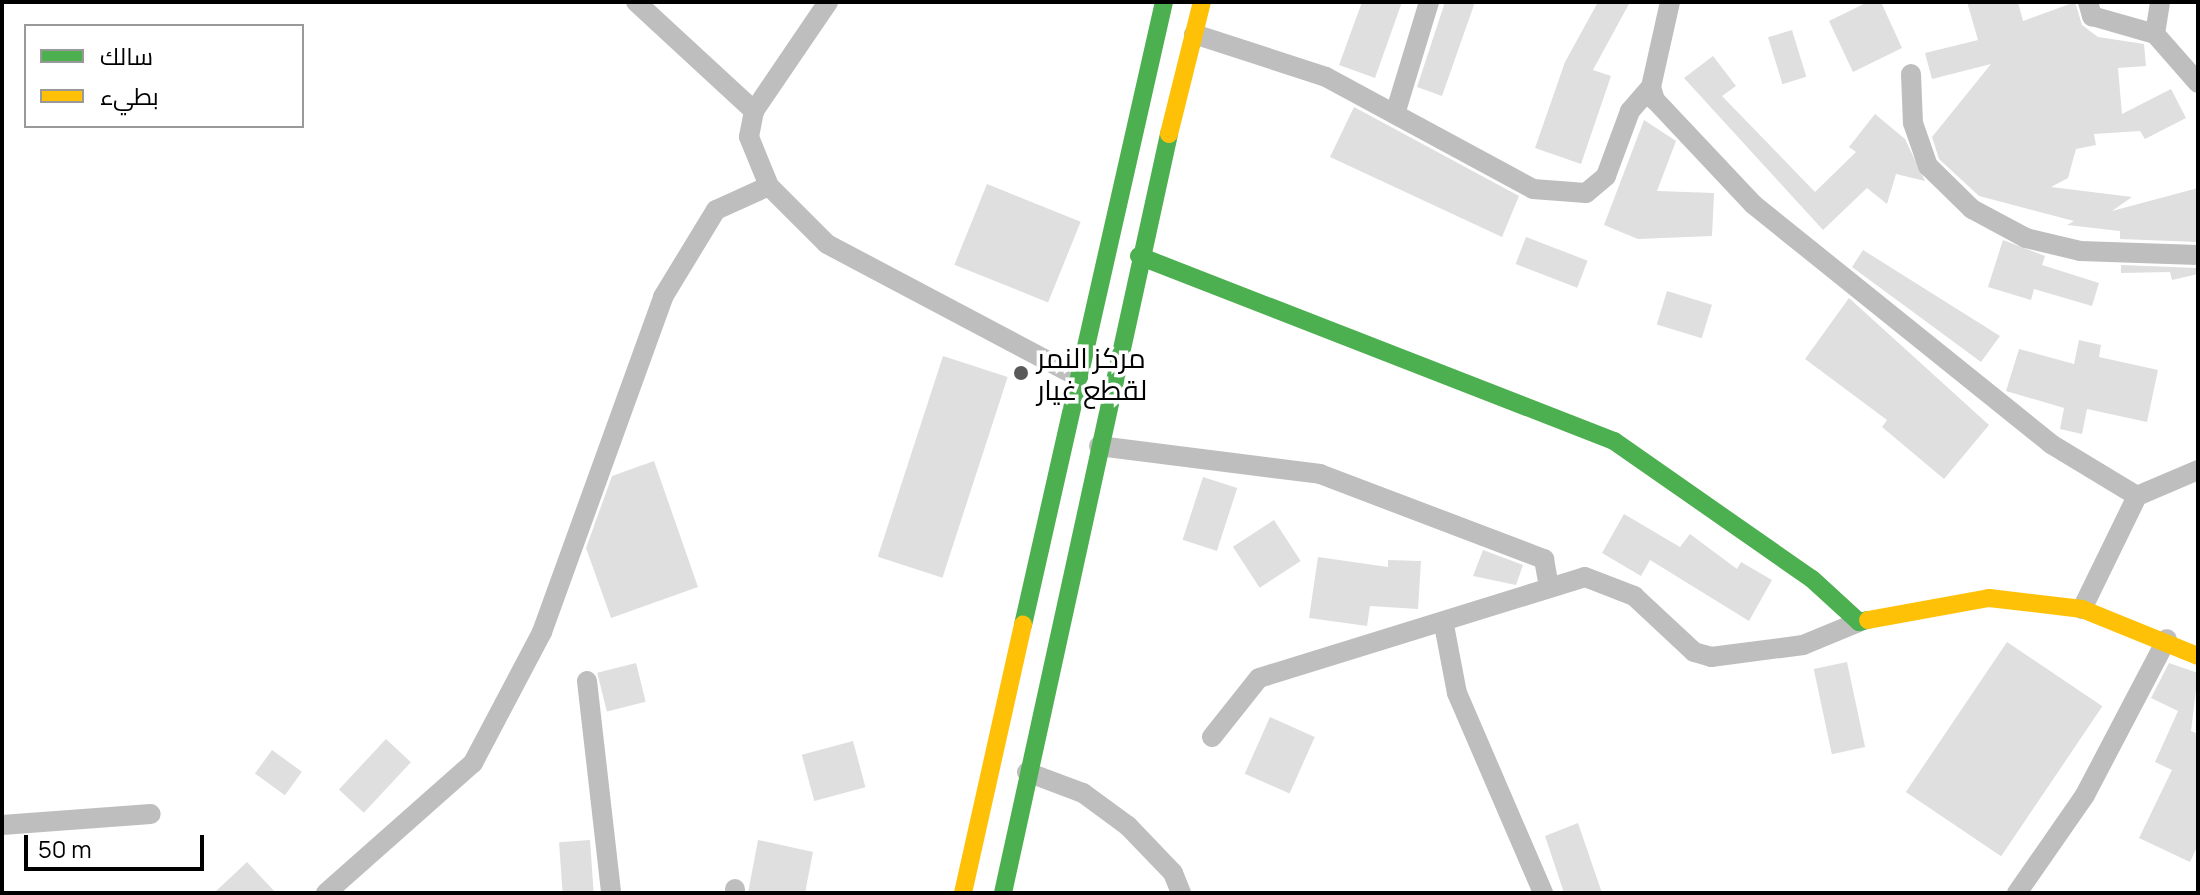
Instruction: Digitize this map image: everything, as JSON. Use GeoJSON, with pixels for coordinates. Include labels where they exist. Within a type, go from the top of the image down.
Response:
{"type":"FeatureCollection","features":[{"type":"Feature","properties":{"kind":"street"},"geometry":{"type":"LineString","coordinates":[[636,2],[754,111]]}},
{"type":"Feature","properties":{"kind":"street"},"geometry":{"type":"LineString","coordinates":[[828,2],[754,111],[749,137],[769,186],[827,244],[1074,375]]}},
{"type":"Feature","properties":{"kind":"street"},"geometry":{"type":"LineString","coordinates":[[963,893],[1074,375],[1164,2]]}},
{"type":"Feature","properties":{"kind":"street"},"geometry":{"type":"LineString","coordinates":[[1003,893],[1139,256],[1202,2]]}},
{"type":"Feature","properties":{"kind":"street"},"geometry":{"type":"LineString","coordinates":[[1395,114],[1429,2]]}},
{"type":"Feature","properties":{"kind":"street"},"geometry":{"type":"LineString","coordinates":[[1194,34],[1326,77],[1533,189],[1586,193],[1606,176],[1630,111],[1651,87],[1670,2]]}},
{"type":"Feature","properties":{"kind":"street"},"geometry":{"type":"LineString","coordinates":[[2088,2],[2092,16],[2130,33],[2155,34],[2198,83]]}},
{"type":"Feature","properties":{"kind":"street"},"geometry":{"type":"LineString","coordinates":[[2155,34],[2160,2]]}},
{"type":"Feature","properties":{"kind":"street"},"geometry":{"type":"LineString","coordinates":[[1911,74],[1913,123],[1928,166],[1972,209],[2026,238],[2080,251],[2198,255]]}},
{"type":"Feature","properties":{"kind":"street"},"geometry":{"type":"LineString","coordinates":[[1651,87],[1655,100],[1754,205],[2051,444],[2137,496]]}},
{"type":"Feature","properties":{"kind":"street"},"geometry":{"type":"LineString","coordinates":[[326,893],[473,763],[542,632],[663,297],[716,210],[769,186]]}},
{"type":"Feature","properties":{"kind":"street"},"geometry":{"type":"LineString","coordinates":[[1139,256],[1614,441],[1812,579],[1859,622]]}},
{"type":"Feature","properties":{"kind":"street"},"geometry":{"type":"LineString","coordinates":[[1099,446],[1320,474],[1544,559],[1549,588]]}},
{"type":"Feature","properties":{"kind":"street"},"geometry":{"type":"LineString","coordinates":[[2082,609],[2137,496],[2198,470]]}},
{"type":"Feature","properties":{"kind":"street"},"geometry":{"type":"LineString","coordinates":[[1044,510],[1083,518]]}},
{"type":"Feature","properties":{"kind":"street"},"geometry":{"type":"LineString","coordinates":[[1212,737],[1259,678],[1444,625],[1585,577],[1608,581],[1694,652],[1729,659],[1803,645],[1859,622],[1989,598],[2082,609],[2167,639],[2198,656]]}},
{"type":"Feature","properties":{"kind":"street"},"geometry":{"type":"LineString","coordinates":[[1444,625],[1457,693],[1543,893]]}},
{"type":"Feature","properties":{"kind":"street"},"geometry":{"type":"LineString","coordinates":[[2017,893],[2085,795],[2167,639]]}},
{"type":"Feature","properties":{"kind":"street"},"geometry":{"type":"LineString","coordinates":[[587,681],[611,893]]}},
{"type":"Feature","properties":{"kind":"street"},"geometry":{"type":"LineString","coordinates":[[1027,772],[1083,793],[1128,826],[1173,873],[1181,893]]}},
{"type":"Feature","properties":{"kind":"street"},"geometry":{"type":"LineString","coordinates":[[2,825],[151,814]]}},
{"type":"Feature","properties":{"kind":"building"},"geometry":{"type":"Polygon","coordinates":[[[1362,2],[1402,2],[1375,78],[1339,65],[1362,2]]]}},
{"type":"Feature","properties":{"kind":"building"},"geometry":{"type":"Polygon","coordinates":[[[1445,2],[1475,2],[1442,96],[1417,87],[1445,2]]]}},
{"type":"Feature","properties":{"kind":"building"},"geometry":{"type":"Polygon","coordinates":[[[1598,2],[1630,2],[1593,70],[1611,76],[1581,164],[1535,148],[1565,62],[1598,2]]]}},
{"type":"Feature","properties":{"kind":"building"},"geometry":{"type":"Polygon","coordinates":[[[1868,2],[1881,2],[1902,48],[1853,72],[1829,21],[1868,2]]]}},
{"type":"Feature","properties":{"kind":"building"},"geometry":{"type":"Polygon","coordinates":[[[1967,2],[2018,2],[2023,21],[2075,2],[2082,25],[2098,37],[2144,44],[2146,66],[2118,68],[2122,114],[2171,89],[2186,118],[2145,139],[2140,131],[2094,134],[2096,145],[2076,149],[2068,178],[2051,187],[2132,197],[2112,211],[2198,188],[2198,242],[2120,239],[2120,231],[2067,225],[2074,221],[1979,196],[1939,159],[1932,137],[1991,64],[1932,79],[1925,53],[1978,40],[1967,2]]]}},
{"type":"Feature","properties":{"kind":"building"},"geometry":{"type":"Polygon","coordinates":[[[1792,30],[1806,77],[1782,84],[1768,37],[1792,30]]]}},
{"type":"Feature","properties":{"kind":"building"},"geometry":{"type":"Polygon","coordinates":[[[1713,56],[1736,86],[1722,96],[1815,192],[1856,152],[1849,147],[1875,114],[1905,139],[1925,181],[1896,174],[1887,204],[1867,188],[1823,230],[1684,78],[1713,56]]]}},
{"type":"Feature","properties":{"kind":"building"},"geometry":{"type":"Polygon","coordinates":[[[1354,107],[1519,196],[1502,237],[1330,157],[1354,107]]]}},
{"type":"Feature","properties":{"kind":"building"},"geometry":{"type":"Polygon","coordinates":[[[1644,120],[1676,141],[1657,191],[1714,193],[1712,236],[1638,239],[1604,225],[1644,120]]]}},
{"type":"Feature","properties":{"kind":"building"},"geometry":{"type":"Polygon","coordinates":[[[987,184],[1081,222],[1048,303],[954,265],[987,184]]]}},
{"type":"Feature","properties":{"kind":"building"},"geometry":{"type":"Polygon","coordinates":[[[1526,237],[1588,261],[1577,288],[1516,264],[1526,237]]]}},
{"type":"Feature","properties":{"kind":"building"},"geometry":{"type":"Polygon","coordinates":[[[2003,240],[2045,256],[2042,265],[2099,283],[2092,306],[2034,289],[2031,300],[1988,287],[2003,240]]]}},
{"type":"Feature","properties":{"kind":"building"},"geometry":{"type":"Polygon","coordinates":[[[1863,250],[2000,336],[1981,362],[1852,267],[1863,250]]]}},
{"type":"Feature","properties":{"kind":"building"},"geometry":{"type":"Polygon","coordinates":[[[2121,265],[2198,268],[2198,274],[2172,280],[2170,272],[2121,273],[2121,265]]]}},
{"type":"Feature","properties":{"kind":"building"},"geometry":{"type":"Polygon","coordinates":[[[1667,291],[1712,305],[1702,338],[1657,324],[1667,291]]]}},
{"type":"Feature","properties":{"kind":"building"},"geometry":{"type":"Polygon","coordinates":[[[1849,298],[1989,425],[1944,479],[1882,427],[1887,420],[1805,359],[1849,298]]]}},
{"type":"Feature","properties":{"kind":"building"},"geometry":{"type":"Polygon","coordinates":[[[2079,340],[2101,345],[2099,357],[2158,370],[2147,422],[2087,409],[2082,434],[2060,429],[2064,408],[2006,391],[2019,349],[2074,364],[2079,340]]]}},
{"type":"Feature","properties":{"kind":"building"},"geometry":{"type":"Polygon","coordinates":[[[943,356],[1008,377],[942,578],[878,557],[943,356]]]}},
{"type":"Feature","properties":{"kind":"building"},"geometry":{"type":"Polygon","coordinates":[[[654,461],[698,587],[611,618],[586,548],[612,476],[654,461]]]}},
{"type":"Feature","properties":{"kind":"building"},"geometry":{"type":"Polygon","coordinates":[[[1203,477],[1237,488],[1217,551],[1183,540],[1203,477]]]}},
{"type":"Feature","properties":{"kind":"building"},"geometry":{"type":"Polygon","coordinates":[[[1624,514],[1680,547],[1690,534],[1737,569],[1741,562],[1772,580],[1749,621],[1650,560],[1641,576],[1602,553],[1624,514]]]}},
{"type":"Feature","properties":{"kind":"building"},"geometry":{"type":"Polygon","coordinates":[[[1274,520],[1301,561],[1260,588],[1233,547],[1274,520]]]}},
{"type":"Feature","properties":{"kind":"building"},"geometry":{"type":"Polygon","coordinates":[[[1483,550],[1523,565],[1516,585],[1473,576],[1483,550]]]}},
{"type":"Feature","properties":{"kind":"building"},"geometry":{"type":"Polygon","coordinates":[[[1318,557],[1388,567],[1388,560],[1421,561],[1418,609],[1370,606],[1367,626],[1309,618],[1318,557]]]}},
{"type":"Feature","properties":{"kind":"building"},"geometry":{"type":"Polygon","coordinates":[[[2007,642],[2102,706],[2001,856],[1906,792],[2007,642]]]}},
{"type":"Feature","properties":{"kind":"building"},"geometry":{"type":"Polygon","coordinates":[[[1847,662],[1865,747],[1832,754],[1814,669],[1847,662]]]}},
{"type":"Feature","properties":{"kind":"building"},"geometry":{"type":"Polygon","coordinates":[[[636,663],[646,702],[607,711],[597,673],[636,663]]]}},
{"type":"Feature","properties":{"kind":"building"},"geometry":{"type":"Polygon","coordinates":[[[2169,663],[2198,673],[2191,731],[2198,734],[2198,845],[2190,862],[2139,838],[2172,770],[2155,762],[2178,711],[2151,698],[2169,663]]]}},
{"type":"Feature","properties":{"kind":"building"},"geometry":{"type":"Polygon","coordinates":[[[1270,717],[1315,737],[1290,794],[1245,774],[1270,717]]]}},
{"type":"Feature","properties":{"kind":"building"},"geometry":{"type":"Polygon","coordinates":[[[386,739],[411,762],[364,813],[339,789],[386,739]]]}},
{"type":"Feature","properties":{"kind":"building"},"geometry":{"type":"Polygon","coordinates":[[[853,741],[865,787],[814,801],[802,755],[853,741]]]}},
{"type":"Feature","properties":{"kind":"building"},"geometry":{"type":"Polygon","coordinates":[[[272,750],[302,772],[285,795],[255,773],[272,750]]]}},
{"type":"Feature","properties":{"kind":"building"},"geometry":{"type":"Polygon","coordinates":[[[1578,823],[1602,893],[1564,893],[1545,836],[1578,823]]]}},
{"type":"Feature","properties":{"kind":"building"},"geometry":{"type":"Polygon","coordinates":[[[590,840],[594,893],[563,893],[559,842],[590,840]]]}},
{"type":"Feature","properties":{"kind":"building"},"geometry":{"type":"Polygon","coordinates":[[[758,840],[813,852],[805,893],[748,893],[758,840]]]}},
{"type":"Feature","properties":{"kind":"building"},"geometry":{"type":"Polygon","coordinates":[[[247,862],[276,893],[214,893],[247,862]]]}},
{"type":"Feature","properties":{"kind":"traffic: fast"},"geometry":{"type":"LineString","coordinates":[[1023,625],[1164,2]]}},
{"type":"Feature","properties":{"kind":"traffic: fast"},"geometry":{"type":"LineString","coordinates":[[1003,893],[1169,134]]}},
{"type":"Feature","properties":{"kind":"traffic: fast"},"geometry":{"type":"LineString","coordinates":[[1139,256],[1614,441],[1812,579],[1859,622],[1868,620]]}},
{"type":"Feature","properties":{"kind":"traffic: slow"},"geometry":{"type":"LineString","coordinates":[[1169,134],[1202,2]]}},
{"type":"Feature","properties":{"kind":"traffic: slow"},"geometry":{"type":"LineString","coordinates":[[1868,620],[1989,598],[2082,609],[2198,656]]}},
{"type":"Feature","properties":{"kind":"traffic: slow"},"geometry":{"type":"LineString","coordinates":[[963,893],[1023,625]]}},
{"type":"Feature","properties":{"kind":"place","name":"مركز النمر لقطع غيار"},"geometry":{"type":"Point","coordinates":[1021,373]}}]}
